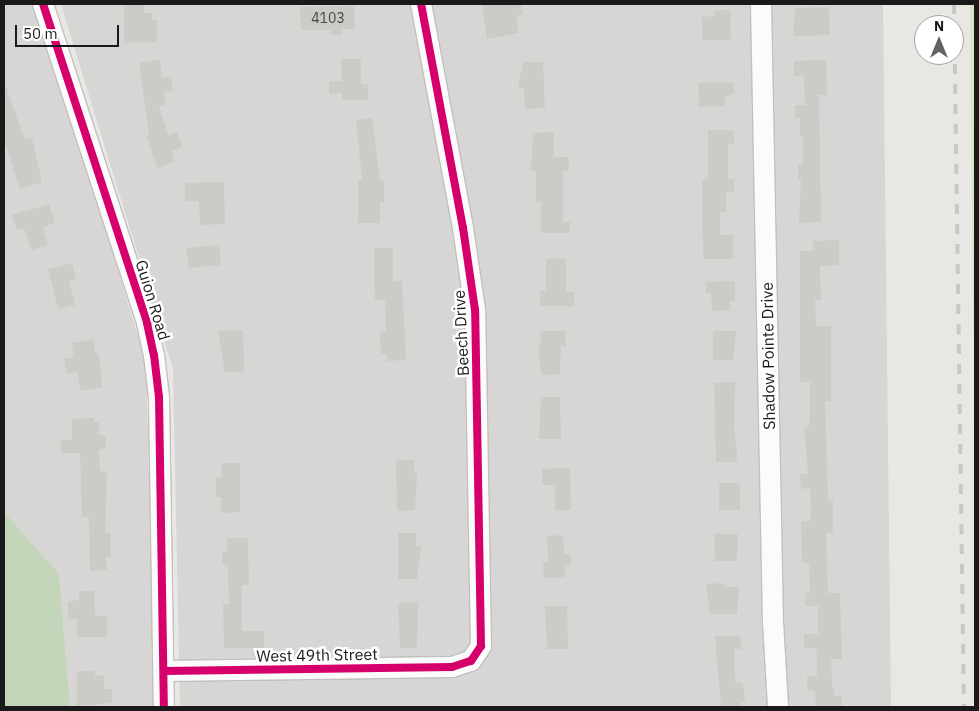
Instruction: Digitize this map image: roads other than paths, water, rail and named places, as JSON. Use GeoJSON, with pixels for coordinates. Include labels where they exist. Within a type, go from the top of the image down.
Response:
{"type":"FeatureCollection","features":[{"type":"Feature","properties":{"kind":"street","name":"Guion Road"},"geometry":{"type":"LineString","coordinates":[[43,4],[147,323],[154,355],[159,396],[164,707]]}},
{"type":"Feature","properties":{"kind":"street","name":"Beech Drive"},"geometry":{"type":"LineString","coordinates":[[420,4],[463,228],[475,310],[481,646],[471,661]]}},
{"type":"Feature","properties":{"kind":"street","name":"Shadow Pointe Drive"},"geometry":{"type":"LineString","coordinates":[[761,4],[772,612],[778,707]]}},
{"type":"Feature","properties":{"kind":"street","name":"West 49th Street"},"geometry":{"type":"LineString","coordinates":[[164,671],[452,667],[471,661]]}},
{"type":"Feature","properties":{"kind":"railway"},"geometry":{"type":"LineString","coordinates":[[954,4],[964,707]]}}]}
